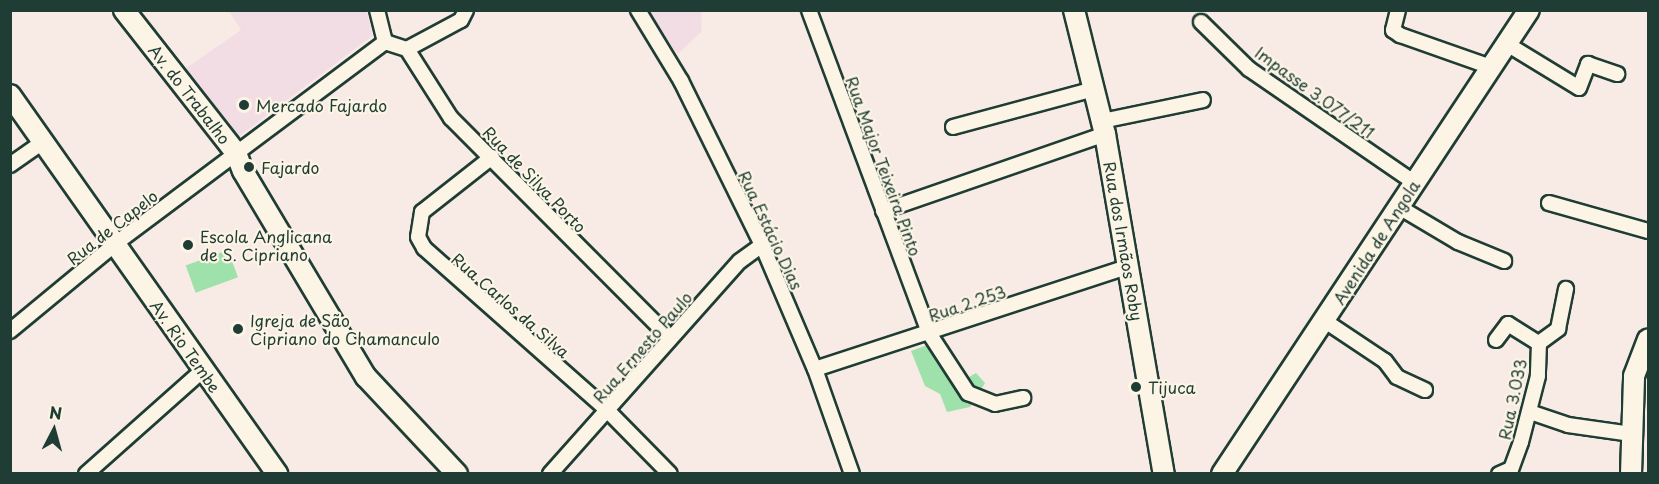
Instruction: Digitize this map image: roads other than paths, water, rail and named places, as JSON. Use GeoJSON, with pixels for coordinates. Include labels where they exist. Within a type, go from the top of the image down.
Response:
{"type":"FeatureCollection","features":[{"type":"Feature","properties":{"kind":"main road","name":"Av. do Trabalho"},"geometry":{"type":"LineString","coordinates":[[124,10],[239,162],[366,377],[457,474]]}},
{"type":"Feature","properties":{"kind":"main road","name":"Rua dos Irmãos Roby"},"geometry":{"type":"LineString","coordinates":[[1074,10],[1103,127],[1130,266],[1164,474]]}},
{"type":"Feature","properties":{"kind":"main road","name":"Avenida de Angola"},"geometry":{"type":"LineString","coordinates":[[1224,471],[1529,10]]}},
{"type":"Feature","properties":{"kind":"main road","name":"Av. Rio Tembe"},"geometry":{"type":"LineString","coordinates":[[10,95],[202,371],[277,474]]}},
{"type":"Feature","properties":{"kind":"main road"},"geometry":{"type":"LineString","coordinates":[[1631,474],[1631,434],[1648,340]]}},
{"type":"Feature","properties":{"kind":"street"},"geometry":{"type":"LineString","coordinates":[[377,10],[385,42],[407,49],[461,20],[466,10]]}},
{"type":"Feature","properties":{"kind":"street","name":"Rua Estácio Dias"},"geometry":{"type":"LineString","coordinates":[[638,10],[681,81],[762,245],[815,369],[852,474]]}},
{"type":"Feature","properties":{"kind":"street","name":"Rua Major Teixeira Pinto"},"geometry":{"type":"LineString","coordinates":[[809,10],[929,333],[968,393],[995,404],[1023,398]]}},
{"type":"Feature","properties":{"kind":"street"},"geometry":{"type":"LineString","coordinates":[[1398,10],[1393,30],[1400,35],[1491,67]]}},
{"type":"Feature","properties":{"kind":"street","name":"Impasse 3.077/211"},"geometry":{"type":"LineString","coordinates":[[1201,22],[1249,69],[1414,183]]}},
{"type":"Feature","properties":{"kind":"street","name":"Rua de Capelo"},"geometry":{"type":"LineString","coordinates":[[10,331],[115,244],[239,162],[385,42]]}},
{"type":"Feature","properties":{"kind":"street"},"geometry":{"type":"LineString","coordinates":[[1507,44],[1579,88],[1588,64],[1617,74]]}},
{"type":"Feature","properties":{"kind":"street","name":"Rua de Silva Porto"},"geometry":{"type":"LineString","coordinates":[[407,49],[451,118],[670,338]]}},
{"type":"Feature","properties":{"kind":"street"},"geometry":{"type":"LineString","coordinates":[[953,127],[1094,89]]}},
{"type":"Feature","properties":{"kind":"street"},"geometry":{"type":"LineString","coordinates":[[883,211],[1103,127],[1203,100]]}},
{"type":"Feature","properties":{"kind":"street"},"geometry":{"type":"LineString","coordinates":[[10,165],[43,142]]}},
{"type":"Feature","properties":{"kind":"street","name":"Rua Carlos da Silva"},"geometry":{"type":"LineString","coordinates":[[492,157],[422,212],[418,237],[430,258],[608,411],[670,474]]}},
{"type":"Feature","properties":{"kind":"street"},"geometry":{"type":"LineString","coordinates":[[1549,203],[1648,231]]}},
{"type":"Feature","properties":{"kind":"street"},"geometry":{"type":"LineString","coordinates":[[1398,207],[1458,242],[1504,261]]}},
{"type":"Feature","properties":{"kind":"street","name":"Rua Ernesto Paulo"},"geometry":{"type":"LineString","coordinates":[[550,474],[740,261],[762,245]]}},
{"type":"Feature","properties":{"kind":"street","name":"Rua 2.253"},"geometry":{"type":"LineString","coordinates":[[815,369],[1130,266]]}},
{"type":"Feature","properties":{"kind":"street"},"geometry":{"type":"LineString","coordinates":[[1539,343],[1558,329],[1566,289]]}},
{"type":"Feature","properties":{"kind":"street"},"geometry":{"type":"LineString","coordinates":[[1325,321],[1385,361],[1397,377],[1425,390]]}},
{"type":"Feature","properties":{"kind":"street","name":"Rua 3.033"},"geometry":{"type":"LineString","coordinates":[[1496,340],[1508,324],[1539,343],[1538,376],[1530,412],[1511,469],[1498,474]]}},
{"type":"Feature","properties":{"kind":"street"},"geometry":{"type":"LineString","coordinates":[[86,474],[202,371]]}},
{"type":"Feature","properties":{"kind":"street"},"geometry":{"type":"LineString","coordinates":[[1530,412],[1568,425],[1631,434]]}},
{"type":"Feature","properties":{"kind":"place","name":"Mercado Fajardo"},"geometry":{"type":"Point","coordinates":[244,105]}},
{"type":"Feature","properties":{"kind":"place","name":"Fajardo"},"geometry":{"type":"Point","coordinates":[249,167]}},
{"type":"Feature","properties":{"kind":"place","name":"Escola Anglicana de S. Cipriano"},"geometry":{"type":"Point","coordinates":[188,245]}},
{"type":"Feature","properties":{"kind":"place","name":"Igreja de São Cipriano do Chamanculo"},"geometry":{"type":"Point","coordinates":[238,329]}},
{"type":"Feature","properties":{"kind":"place","name":"Tijuca"},"geometry":{"type":"Point","coordinates":[1136,387]}}]}
